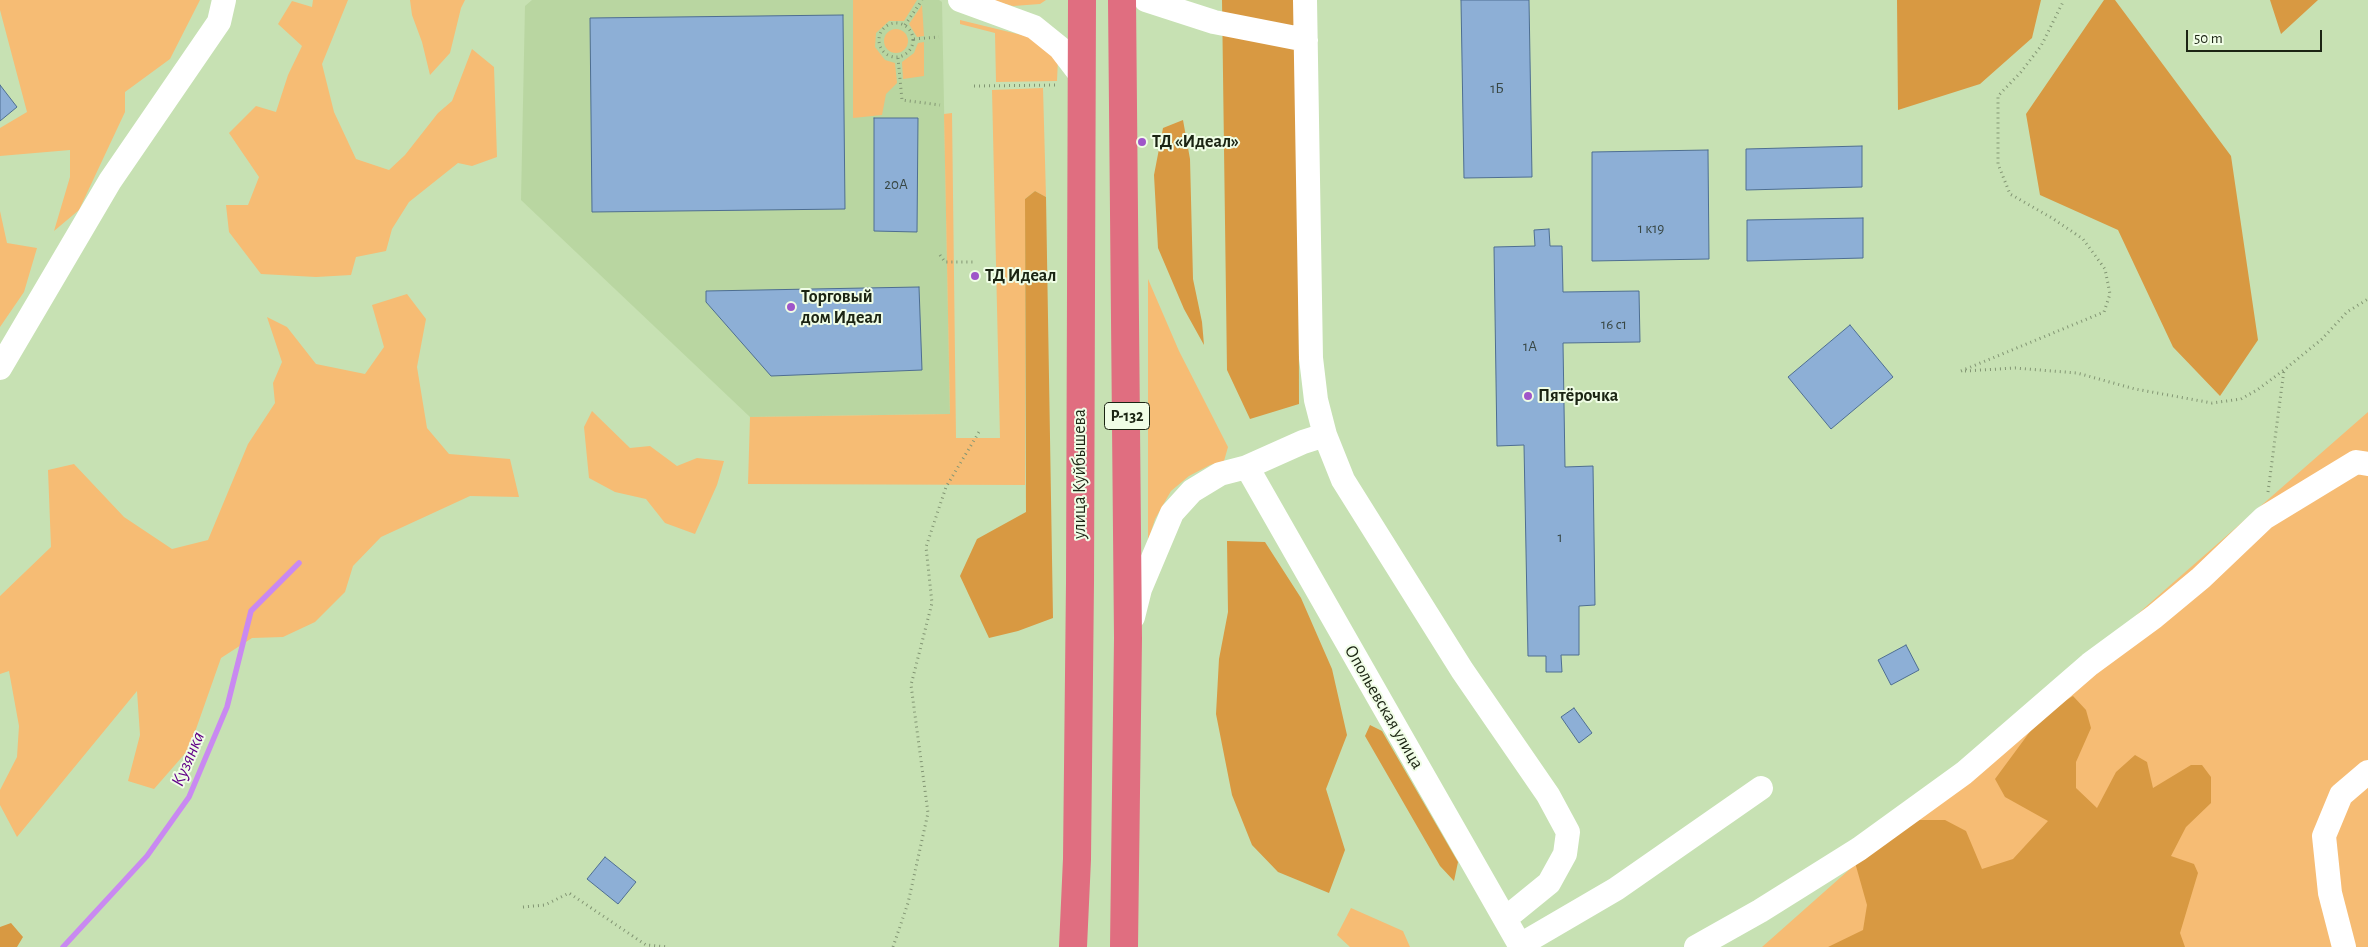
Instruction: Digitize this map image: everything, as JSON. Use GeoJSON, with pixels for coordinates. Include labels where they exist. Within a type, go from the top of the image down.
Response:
{"type":"FeatureCollection","features":[{"type":"Feature","properties":{"kind":"highway","name":"улица Куйбышева"},"geometry":{"type":"LineString","coordinates":[[1073,947],[1077,860],[1080,583],[1080,195],[1070,81],[1082,0]]}},
{"type":"Feature","properties":{"kind":"highway","name":"Р-132"},"geometry":{"type":"LineString","coordinates":[[1122,0],[1128,638],[1124,947]]}},
{"type":"Feature","properties":{"kind":"street"},"geometry":{"type":"LineString","coordinates":[[0,368],[110,181],[219,22],[224,0]]}},
{"type":"Feature","properties":{"kind":"street"},"geometry":{"type":"LineString","coordinates":[[960,0],[1034,26],[1060,48],[1070,81]]}},
{"type":"Feature","properties":{"kind":"street"},"geometry":{"type":"LineString","coordinates":[[1146,0],[1214,22],[1306,40]]}},
{"type":"Feature","properties":{"kind":"street"},"geometry":{"type":"LineString","coordinates":[[1305,0],[1311,358],[1316,400],[1325,435],[1343,480],[1462,670],[1548,795],[1568,832],[1566,854],[1549,883],[1506,918]]}},
{"type":"Feature","properties":{"kind":"street"},"geometry":{"type":"LineString","coordinates":[[1128,638],[1140,589],[1172,512],[1192,491],[1220,474],[1247,467],[1302,442],[1325,435]]}},
{"type":"Feature","properties":{"kind":"street"},"geometry":{"type":"LineString","coordinates":[[1696,947],[1760,910],[1859,848],[1964,773],[2090,664],[2154,617],[2201,578],[2264,518],[2356,462],[2368,464]]}},
{"type":"Feature","properties":{"kind":"street","name":"Опольевская улица"},"geometry":{"type":"LineString","coordinates":[[1247,467],[1506,918],[1520,946]]}},
{"type":"Feature","properties":{"kind":"street"},"geometry":{"type":"LineString","coordinates":[[2344,947],[2330,893],[2324,836],[2341,794],[2368,772]]}},
{"type":"Feature","properties":{"kind":"street"},"geometry":{"type":"LineString","coordinates":[[1520,946],[1616,889],[1761,788]]}},
{"type":"Feature","properties":{"kind":"path"},"geometry":{"type":"LineString","coordinates":[[905,25],[922,0]]}},
{"type":"Feature","properties":{"kind":"path"},"geometry":{"type":"LineString","coordinates":[[2064,0],[2041,46],[2022,72],[1998,96],[1998,164],[2010,194],[2084,239],[2105,269],[2110,294],[2104,312],[1961,371],[2015,368],[2077,373],[2135,389],[2212,403],[2241,399],[2284,370],[2322,339],[2347,312],[2368,299]]}},
{"type":"Feature","properties":{"kind":"path"},"geometry":{"type":"LineString","coordinates":[[891,24],[905,25],[910,29],[914,39],[910,52],[898,58],[884,54],[878,40],[884,27],[891,24]]}},
{"type":"Feature","properties":{"kind":"path"},"geometry":{"type":"LineString","coordinates":[[914,39],[939,37]]}},
{"type":"Feature","properties":{"kind":"path"},"geometry":{"type":"LineString","coordinates":[[898,58],[902,100],[940,105]]}},
{"type":"Feature","properties":{"kind":"path"},"geometry":{"type":"LineString","coordinates":[[974,86],[1070,81]]}},
{"type":"Feature","properties":{"kind":"path"},"geometry":{"type":"LineString","coordinates":[[940,255],[945,262],[976,262]]}},
{"type":"Feature","properties":{"kind":"path"},"geometry":{"type":"LineString","coordinates":[[2264,518],[2284,370]]}},
{"type":"Feature","properties":{"kind":"path"},"geometry":{"type":"LineString","coordinates":[[893,947],[908,903],[928,813],[911,684],[932,603],[926,547],[946,487],[979,432]]}},
{"type":"Feature","properties":{"kind":"path"},"geometry":{"type":"LineString","coordinates":[[522,906],[545,904],[569,893],[646,944],[670,947]]}},
{"type":"Feature","properties":{"kind":"shaded area"},"geometry":{"type":"Polygon","coordinates":[[[0,0],[200,0],[170,59],[125,92],[125,112],[79,210],[54,231],[70,177],[70,150],[0,156],[0,128],[27,112],[0,10],[0,0]]]}},
{"type":"Feature","properties":{"kind":"shaded area"},"geometry":{"type":"Polygon","coordinates":[[[313,0],[348,0],[322,64],[334,112],[356,159],[389,170],[405,155],[438,113],[452,101],[472,49],[494,67],[497,157],[472,166],[458,163],[409,202],[392,229],[386,251],[356,257],[351,275],[316,277],[261,274],[229,232],[226,205],[248,205],[259,177],[229,133],[256,106],[276,112],[288,75],[302,46],[278,24],[292,1],[312,7],[313,0]]]}},
{"type":"Feature","properties":{"kind":"shaded area"},"geometry":{"type":"Polygon","coordinates":[[[410,0],[465,0],[461,8],[450,53],[430,75],[422,42],[412,15],[410,0]]]}},
{"type":"Feature","properties":{"kind":"shaded area","name":"Торговый дом Идеал"},"geometry":{"type":"Polygon","coordinates":[[[532,0],[939,0],[942,2],[950,414],[750,417],[521,200],[525,6],[532,0]]]}},
{"type":"Feature","properties":{"kind":"shaded area"},"geometry":{"type":"Polygon","coordinates":[[[853,0],[917,0],[904,21],[889,21],[876,33],[875,47],[885,60],[895,63],[897,83],[886,94],[882,115],[853,118],[853,0]]]}},
{"type":"Feature","properties":{"kind":"shaded area"},"geometry":{"type":"Polygon","coordinates":[[[991,0],[1046,0],[1040,4],[1013,6],[991,0]]]}},
{"type":"Feature","properties":{"kind":"shaded area"},"geometry":{"type":"Polygon","coordinates":[[[1222,0],[1298,0],[1299,404],[1250,419],[1227,370],[1222,0]]]}},
{"type":"Feature","properties":{"kind":"shaded area"},"geometry":{"type":"Polygon","coordinates":[[[1897,0],[2041,0],[2032,38],[1980,84],[1898,110],[1897,0]]]}},
{"type":"Feature","properties":{"kind":"shaded area"},"geometry":{"type":"Polygon","coordinates":[[[2104,0],[2115,0],[2231,156],[2258,340],[2220,396],[2173,347],[2118,230],[2040,195],[2026,114],[2104,0]]]}},
{"type":"Feature","properties":{"kind":"shaded area"},"geometry":{"type":"Polygon","coordinates":[[[2270,0],[2318,0],[2281,34],[2270,0]]]}},
{"type":"Feature","properties":{"kind":"shaded area"},"geometry":{"type":"Polygon","coordinates":[[[922,5],[924,36],[917,37],[909,24],[922,5]]]}},
{"type":"Feature","properties":{"kind":"shaded area"},"geometry":{"type":"Polygon","coordinates":[[[960,20],[1038,39],[1058,59],[1057,81],[996,82],[995,33],[960,24],[960,20]]]}},
{"type":"Feature","properties":{"kind":"shaded area"},"geometry":{"type":"Polygon","coordinates":[[[896,29],[901,30],[907,36],[907,46],[901,52],[896,53],[891,52],[885,46],[884,41],[885,36],[891,30],[896,29]]]}},
{"type":"Feature","properties":{"kind":"shaded area"},"geometry":{"type":"Polygon","coordinates":[[[924,42],[924,76],[903,79],[902,62],[914,53],[918,43],[924,42]]]}},
{"type":"Feature","properties":{"kind":"shaded area"},"geometry":{"type":"Polygon","coordinates":[[[1043,88],[1046,197],[1035,191],[1025,199],[1025,485],[748,484],[750,417],[950,414],[944,114],[952,113],[956,438],[1000,438],[992,90],[1043,88]]]}},
{"type":"Feature","properties":{"kind":"shaded area"},"geometry":{"type":"Polygon","coordinates":[[[1183,120],[1190,159],[1193,279],[1202,322],[1204,345],[1184,309],[1158,248],[1154,175],[1163,128],[1183,120]]]}},
{"type":"Feature","properties":{"kind":"shaded area"},"geometry":{"type":"Polygon","coordinates":[[[1035,191],[1046,197],[1053,618],[1018,631],[989,638],[960,576],[977,539],[1026,512],[1025,199],[1035,191]]]}},
{"type":"Feature","properties":{"kind":"shaded area"},"geometry":{"type":"Polygon","coordinates":[[[0,211],[7,243],[37,248],[24,292],[0,327],[0,211]]]}},
{"type":"Feature","properties":{"kind":"shaded area"},"geometry":{"type":"Polygon","coordinates":[[[1148,279],[1179,351],[1228,447],[1224,461],[1210,465],[1189,476],[1171,491],[1155,519],[1148,541],[1148,279]]]}},
{"type":"Feature","properties":{"kind":"shaded area"},"geometry":{"type":"Polygon","coordinates":[[[407,294],[426,319],[417,367],[427,428],[449,454],[510,459],[519,497],[470,496],[381,537],[353,566],[345,592],[315,622],[283,637],[252,638],[221,658],[189,749],[154,789],[128,781],[140,735],[137,691],[17,837],[0,805],[0,790],[17,757],[19,726],[9,671],[0,674],[0,596],[51,547],[48,470],[74,464],[124,517],[172,549],[208,540],[248,444],[275,403],[273,383],[282,362],[267,317],[287,327],[316,364],[365,374],[384,347],[372,305],[407,294]]]}},
{"type":"Feature","properties":{"kind":"shaded area"},"geometry":{"type":"Polygon","coordinates":[[[592,411],[630,448],[650,446],[677,466],[697,458],[724,461],[717,485],[695,534],[665,523],[646,499],[615,492],[589,478],[584,427],[592,411]]]}},
{"type":"Feature","properties":{"kind":"shaded area"},"geometry":{"type":"Polygon","coordinates":[[[2368,412],[2368,947],[1762,947],[2167,588],[2368,412]]]}},
{"type":"Feature","properties":{"kind":"shaded area"},"geometry":{"type":"Polygon","coordinates":[[[1227,541],[1265,542],[1301,598],[1332,669],[1347,735],[1326,789],[1345,850],[1329,893],[1278,872],[1252,845],[1232,795],[1216,714],[1219,659],[1228,612],[1227,541]]]}},
{"type":"Feature","properties":{"kind":"shaded area"},"geometry":{"type":"Polygon","coordinates":[[[2073,696],[2086,710],[2091,728],[2076,762],[2076,788],[2097,808],[2116,772],[2135,755],[2147,762],[2153,788],[2191,765],[2202,765],[2211,777],[2211,803],[2186,827],[2171,856],[2194,864],[2198,873],[2180,933],[2185,947],[1828,947],[1863,930],[1867,905],[1854,859],[1916,820],[1945,820],[1966,831],[1982,869],[2013,859],[2048,821],[2005,797],[1995,779],[2043,714],[2073,696]]]}},
{"type":"Feature","properties":{"kind":"shaded area"},"geometry":{"type":"Polygon","coordinates":[[[1370,725],[1382,731],[1458,862],[1454,881],[1440,866],[1365,736],[1370,725]]]}},
{"type":"Feature","properties":{"kind":"shaded area"},"geometry":{"type":"Polygon","coordinates":[[[1351,908],[1403,931],[1410,947],[1350,947],[1337,935],[1351,908]]]}},
{"type":"Feature","properties":{"kind":"shaded area"},"geometry":{"type":"Polygon","coordinates":[[[11,923],[23,937],[17,947],[0,947],[0,927],[11,923]]]}},
{"type":"Feature","properties":{"kind":"building"},"geometry":{"type":"Polygon","coordinates":[[[1461,0],[1529,0],[1532,177],[1464,178],[1461,0]]]}},
{"type":"Feature","properties":{"kind":"building"},"geometry":{"type":"Polygon","coordinates":[[[843,15],[845,209],[592,212],[590,18],[843,15]]]}},
{"type":"Feature","properties":{"kind":"building"},"geometry":{"type":"Polygon","coordinates":[[[0,85],[17,107],[0,121],[0,85]]]}},
{"type":"Feature","properties":{"kind":"building"},"geometry":{"type":"Polygon","coordinates":[[[874,118],[918,118],[917,232],[874,231],[874,118]]]}},
{"type":"Feature","properties":{"kind":"building"},"geometry":{"type":"Polygon","coordinates":[[[1862,146],[1862,187],[1746,190],[1746,149],[1862,146]]]}},
{"type":"Feature","properties":{"kind":"building"},"geometry":{"type":"Polygon","coordinates":[[[1708,150],[1709,259],[1592,261],[1592,152],[1708,150]]]}},
{"type":"Feature","properties":{"kind":"building"},"geometry":{"type":"Polygon","coordinates":[[[1863,218],[1863,258],[1747,261],[1747,220],[1863,218]]]}},
{"type":"Feature","properties":{"kind":"building"},"geometry":{"type":"Polygon","coordinates":[[[1549,229],[1550,246],[1562,246],[1563,292],[1639,291],[1640,342],[1563,343],[1565,467],[1593,466],[1595,605],[1579,606],[1579,655],[1561,655],[1562,672],[1546,672],[1546,656],[1528,656],[1524,445],[1497,446],[1494,247],[1535,246],[1534,230],[1549,229]]]}},
{"type":"Feature","properties":{"kind":"building"},"geometry":{"type":"Polygon","coordinates":[[[919,287],[922,370],[771,376],[706,302],[706,291],[919,287]]]}},
{"type":"Feature","properties":{"kind":"building"},"geometry":{"type":"Polygon","coordinates":[[[1850,325],[1893,377],[1831,429],[1788,377],[1850,325]]]}},
{"type":"Feature","properties":{"kind":"building"},"geometry":{"type":"Polygon","coordinates":[[[1906,645],[1919,670],[1891,685],[1878,660],[1906,645]]]}},
{"type":"Feature","properties":{"kind":"building"},"geometry":{"type":"Polygon","coordinates":[[[1574,708],[1592,733],[1579,743],[1561,717],[1574,708]]]}},
{"type":"Feature","properties":{"kind":"building"},"geometry":{"type":"Polygon","coordinates":[[[605,857],[636,882],[618,904],[587,879],[605,857]]]}},
{"type":"Feature","properties":{"kind":"waterway","name":"Кузянка"},"geometry":{"type":"LineString","coordinates":[[63,947],[147,856],[189,797],[227,707],[251,611],[299,563]]}},
{"type":"Feature","properties":{"kind":"place","name":"ТД «Идеал»"},"geometry":{"type":"Point","coordinates":[1142,142]}},
{"type":"Feature","properties":{"kind":"place","name":"ТД Идеал"},"geometry":{"type":"Point","coordinates":[975,276]}},
{"type":"Feature","properties":{"kind":"place","name":"Торговый дом Идеал"},"geometry":{"type":"Point","coordinates":[791,307]}},
{"type":"Feature","properties":{"kind":"place","name":"Пятёрочка"},"geometry":{"type":"Point","coordinates":[1528,396]}}]}
